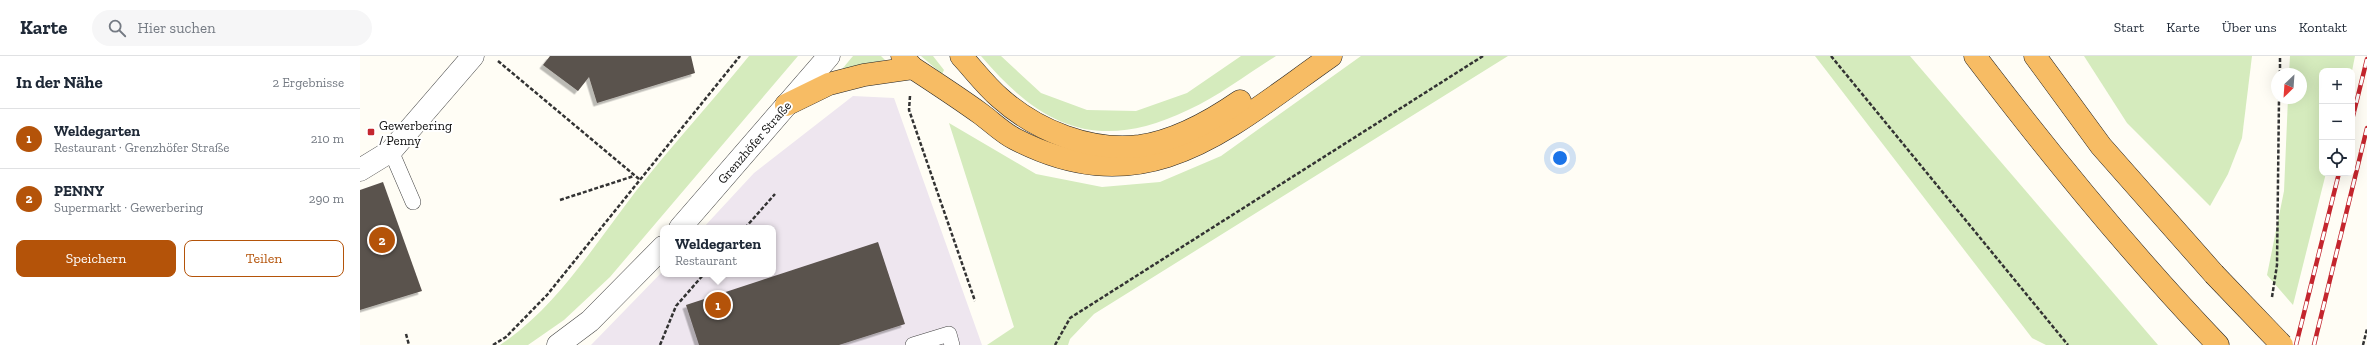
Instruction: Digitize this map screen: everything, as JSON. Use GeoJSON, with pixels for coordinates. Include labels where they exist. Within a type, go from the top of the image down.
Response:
{"type":"FeatureCollection","features":[{"type":"Feature","properties":{"kind":"highway"},"geometry":{"type":"LineString","coordinates":[[961,56],[1000,98],[1023,116],[1047,129],[1074,140],[1104,146],[1133,146],[1178,135],[1220,114],[1307,56]]}},
{"type":"Feature","properties":{"kind":"highway"},"geometry":{"type":"LineString","coordinates":[[786,105],[829,84],[908,62],[1013,138],[1053,157],[1096,165],[1130,165],[1159,160],[1186,151],[1211,137],[1331,56]]}},
{"type":"Feature","properties":{"kind":"highway"},"geometry":{"type":"LineString","coordinates":[[1975,56],[2031,129],[2090,200],[2218,345]]}},
{"type":"Feature","properties":{"kind":"highway"},"geometry":{"type":"LineString","coordinates":[[2041,61],[2101,146],[2214,274],[2282,345]]}},
{"type":"Feature","properties":{"kind":"street"},"geometry":{"type":"LineString","coordinates":[[360,170],[391,150],[472,56]]}},
{"type":"Feature","properties":{"kind":"street","name":"Grenzhöfer Straße"},"geometry":{"type":"LineString","coordinates":[[683,225],[829,56]]}},
{"type":"Feature","properties":{"kind":"street"},"geometry":{"type":"LineString","coordinates":[[558,345],[590,321],[660,250]]}},
{"type":"Feature","properties":{"kind":"lane"},"geometry":{"type":"LineString","coordinates":[[391,150],[414,202]]}},
{"type":"Feature","properties":{"kind":"lane"},"geometry":{"type":"LineString","coordinates":[[913,345],[949,334],[952,345]]}},
{"type":"Feature","properties":{"kind":"path"},"geometry":{"type":"LineString","coordinates":[[491,56],[639,179]]}},
{"type":"Feature","properties":{"kind":"path"},"geometry":{"type":"LineString","coordinates":[[493,345],[506,337],[547,295],[639,179],[740,56]]}},
{"type":"Feature","properties":{"kind":"path"},"geometry":{"type":"LineString","coordinates":[[1055,345],[1070,318],[1483,56]]}},
{"type":"Feature","properties":{"kind":"path"},"geometry":{"type":"LineString","coordinates":[[1831,56],[2068,345]]}},
{"type":"Feature","properties":{"kind":"path"},"geometry":{"type":"LineString","coordinates":[[2280,56],[2280,68]]}},
{"type":"Feature","properties":{"kind":"path"},"geometry":{"type":"LineString","coordinates":[[908,62],[909,110],[975,301]]}},
{"type":"Feature","properties":{"kind":"path"},"geometry":{"type":"LineString","coordinates":[[2271,301],[2277,265],[2279,104]]}},
{"type":"Feature","properties":{"kind":"path"},"geometry":{"type":"LineString","coordinates":[[560,200],[635,176]]}},
{"type":"Feature","properties":{"kind":"path"},"geometry":{"type":"LineString","coordinates":[[748,225],[775,194]]}},
{"type":"Feature","properties":{"kind":"path"},"geometry":{"type":"LineString","coordinates":[[660,345],[676,306],[701,277]]}},
{"type":"Feature","properties":{"kind":"path"},"geometry":{"type":"LineString","coordinates":[[2363,345],[2367,330]]}},
{"type":"Feature","properties":{"kind":"path"},"geometry":{"type":"LineString","coordinates":[[406,334],[409,345]]}},
{"type":"Feature","properties":{"kind":"shaded area"},"geometry":{"type":"Polygon","coordinates":[[[853,96],[894,98],[982,345],[591,345],[660,274],[660,277],[776,277],[776,225],[706,225],[754,173],[853,96]]]}},
{"type":"Feature","properties":{"kind":"green space"},"geometry":{"type":"Polygon","coordinates":[[[749,56],[798,56],[610,277],[564,320],[528,345],[500,345],[521,330],[557,294],[574,274],[636,191],[749,56]]]}},
{"type":"Feature","properties":{"kind":"green space"},"geometry":{"type":"Polygon","coordinates":[[[853,56],[881,56],[885,60],[844,69],[843,68],[853,56]]]}},
{"type":"Feature","properties":{"kind":"green space"},"geometry":{"type":"Polygon","coordinates":[[[921,56],[933,56],[944,70],[942,74],[921,56]]]}},
{"type":"Feature","properties":{"kind":"green space"},"geometry":{"type":"Polygon","coordinates":[[[981,56],[1001,56],[1041,93],[1087,110],[1136,111],[1187,93],[1241,56],[1276,56],[1222,92],[1188,110],[1156,123],[1127,130],[1099,131],[1074,126],[1050,116],[1027,101],[1004,81],[981,56]]]}},
{"type":"Feature","properties":{"kind":"green space"},"geometry":{"type":"Polygon","coordinates":[[[1361,56],[1508,56],[1094,314],[1070,339],[1068,345],[987,345],[1014,327],[949,123],[1036,174],[1102,187],[1160,182],[1221,156],[1361,56]]]}},
{"type":"Feature","properties":{"kind":"green space"},"geometry":{"type":"Polygon","coordinates":[[[1815,56],[1910,56],[2158,345],[2046,345],[2032,338],[1815,56]]]}},
{"type":"Feature","properties":{"kind":"green space"},"geometry":{"type":"Polygon","coordinates":[[[2084,56],[2252,56],[2242,138],[2228,174],[2210,206],[2127,123],[2084,56]]]}},
{"type":"Feature","properties":{"kind":"green space"},"geometry":{"type":"Polygon","coordinates":[[[2290,56],[2355,56],[2353,68],[2319,68],[2319,176],[2325,176],[2293,305],[2267,275],[2284,191],[2288,104],[2307,104],[2307,68],[2289,68],[2290,56]]]}},
{"type":"Feature","properties":{"kind":"building"},"geometry":{"type":"Polygon","coordinates":[[[550,56],[691,56],[695,73],[597,103],[589,77],[578,91],[543,65],[550,56]]]}},
{"type":"Feature","properties":{"kind":"building"},"geometry":{"type":"Polygon","coordinates":[[[383,182],[422,291],[360,310],[360,190],[383,182]]]}},
{"type":"Feature","properties":{"kind":"building"},"geometry":{"type":"Polygon","coordinates":[[[878,242],[905,324],[839,345],[699,345],[686,305],[771,277],[776,277],[776,275],[878,242]]]}},
{"type":"Feature","properties":{"kind":"railway"},"geometry":{"type":"LineString","coordinates":[[2355,108],[2367,59]]}},
{"type":"Feature","properties":{"kind":"railway"},"geometry":{"type":"LineString","coordinates":[[2314,345],[2367,128]]}},
{"type":"Feature","properties":{"kind":"railway"},"geometry":{"type":"LineString","coordinates":[[2296,345],[2338,176]]}},
{"type":"Feature","properties":{"kind":"place","name":"Gewerbering / Penny"},"geometry":{"type":"Point","coordinates":[371,132]}},
{"type":"Feature","properties":{"kind":"place","name":"PENNY"},"geometry":{"type":"Point","coordinates":[382,240]}},
{"type":"Feature","properties":{"kind":"place","name":"Weldegarten"},"geometry":{"type":"Point","coordinates":[718,305]}}]}
